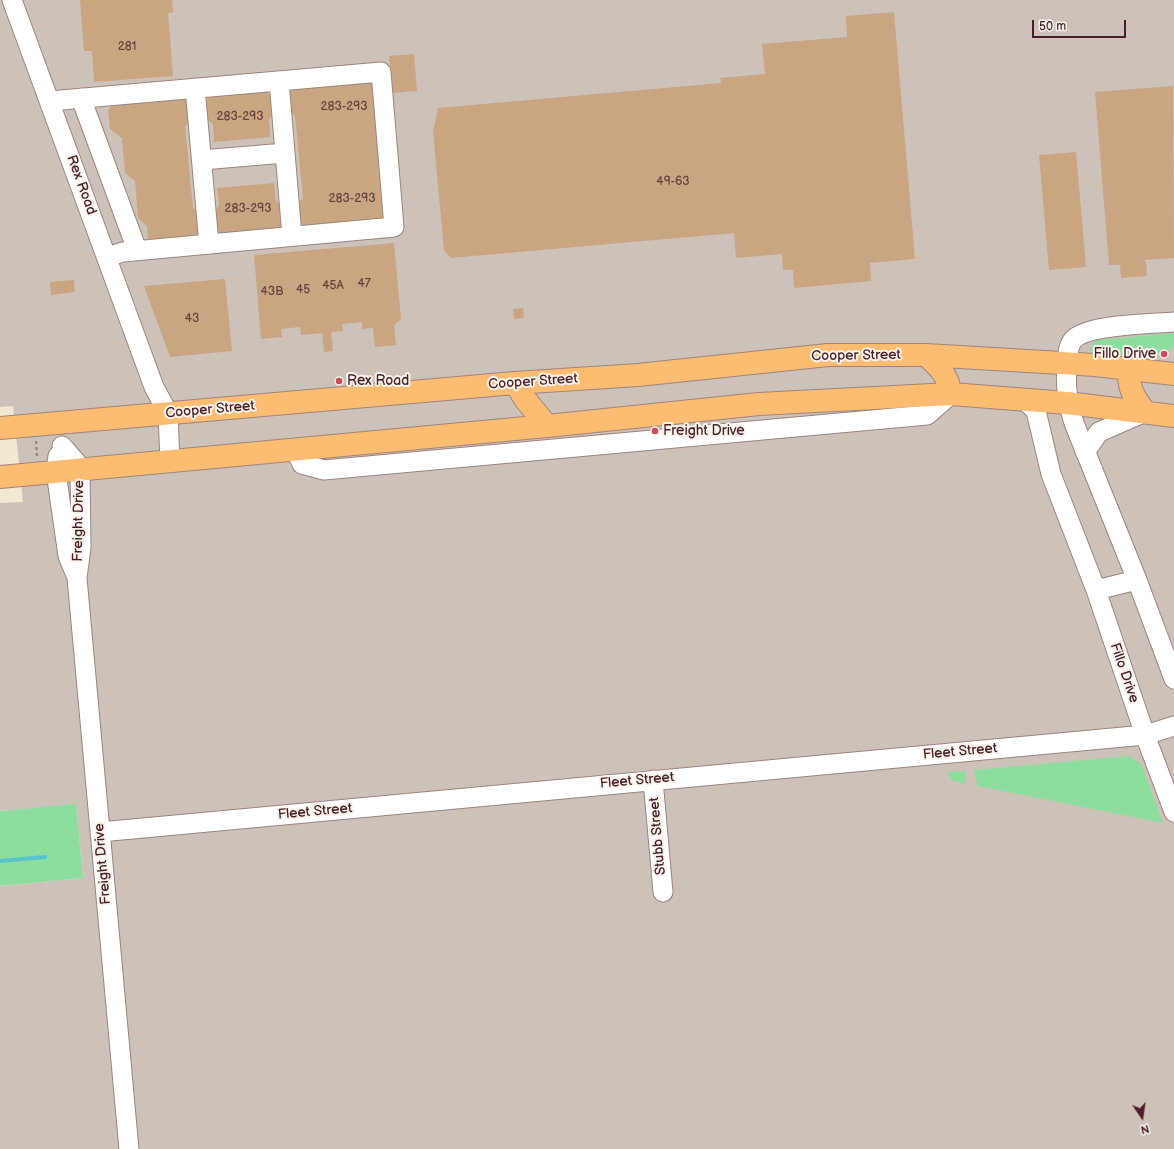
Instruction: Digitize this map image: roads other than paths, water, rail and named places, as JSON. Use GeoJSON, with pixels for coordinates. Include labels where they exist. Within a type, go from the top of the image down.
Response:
{"type":"FeatureCollection","features":[{"type":"Feature","properties":{"kind":"main road","name":"Cooper Street"},"geometry":{"type":"LineString","coordinates":[[0,428],[515,383],[638,375],[828,355],[926,355],[1067,363],[1174,374]]}},
{"type":"Feature","properties":{"kind":"main road"},"geometry":{"type":"LineString","coordinates":[[926,355],[942,369],[948,380],[951,394]]}},
{"type":"Feature","properties":{"kind":"main road"},"geometry":{"type":"LineString","coordinates":[[1135,369],[1129,375],[1129,386],[1133,396],[1145,412]]}},
{"type":"Feature","properties":{"kind":"main road"},"geometry":{"type":"LineString","coordinates":[[515,383],[525,399],[547,426]]}},
{"type":"Feature","properties":{"kind":"main road"},"geometry":{"type":"LineString","coordinates":[[0,477],[547,426],[759,404],[951,394],[1068,403],[1174,416]]}},
{"type":"Feature","properties":{"kind":"street","name":"Rex Road"},"geometry":{"type":"LineString","coordinates":[[12,0],[154,387],[168,413],[170,462]]}},
{"type":"Feature","properties":{"kind":"street"},"geometry":{"type":"LineString","coordinates":[[50,101],[381,72],[394,227],[137,250],[123,252],[107,257]]}},
{"type":"Feature","properties":{"kind":"street"},"geometry":{"type":"LineString","coordinates":[[279,81],[292,236]]}},
{"type":"Feature","properties":{"kind":"street"},"geometry":{"type":"LineString","coordinates":[[195,88],[209,244]]}},
{"type":"Feature","properties":{"kind":"street"},"geometry":{"type":"LineString","coordinates":[[81,98],[137,250]]}},
{"type":"Feature","properties":{"kind":"street"},"geometry":{"type":"LineString","coordinates":[[202,160],[285,154]]}},
{"type":"Feature","properties":{"kind":"street"},"geometry":{"type":"LineString","coordinates":[[1174,322],[1097,329],[1082,333],[1072,340],[1068,349],[1065,384],[1068,403],[1085,452],[1137,580],[1174,679]]}},
{"type":"Feature","properties":{"kind":"street"},"geometry":{"type":"LineString","coordinates":[[295,449],[302,464],[324,470],[927,415],[951,394]]}},
{"type":"Feature","properties":{"kind":"street","name":"Fillo Drive"},"geometry":{"type":"LineString","coordinates":[[1025,400],[1036,411],[1051,474],[1096,590],[1145,735],[1174,812]]}},
{"type":"Feature","properties":{"kind":"street"},"geometry":{"type":"LineString","coordinates":[[1085,452],[1099,432],[1145,412]]}},
{"type":"Feature","properties":{"kind":"street","name":"Freight Drive"},"geometry":{"type":"LineString","coordinates":[[59,422],[62,446],[56,463],[56,472],[68,556],[77,578]]}},
{"type":"Feature","properties":{"kind":"street","name":"Freight Drive"},"geometry":{"type":"LineString","coordinates":[[62,446],[76,462],[80,470],[81,547],[77,578],[129,1149]]}},
{"type":"Feature","properties":{"kind":"street"},"geometry":{"type":"LineString","coordinates":[[1096,590],[1137,580]]}},
{"type":"Feature","properties":{"kind":"street","name":"Fleet Street"},"geometry":{"type":"LineString","coordinates":[[100,832],[1145,735],[1174,726]]}},
{"type":"Feature","properties":{"kind":"street","name":"Stubb Street"},"geometry":{"type":"LineString","coordinates":[[653,780],[663,892]]}},
{"type":"Feature","properties":{"kind":"waterway"},"geometry":{"type":"LineString","coordinates":[[0,861],[45,857]]}},
{"type":"Feature","properties":{"kind":"place","name":"Fillo Drive"},"geometry":{"type":"Point","coordinates":[1164,354]}},
{"type":"Feature","properties":{"kind":"place","name":"Rex Road"},"geometry":{"type":"Point","coordinates":[339,381]}},
{"type":"Feature","properties":{"kind":"place","name":"Freight Drive"},"geometry":{"type":"Point","coordinates":[655,431]}}]}
